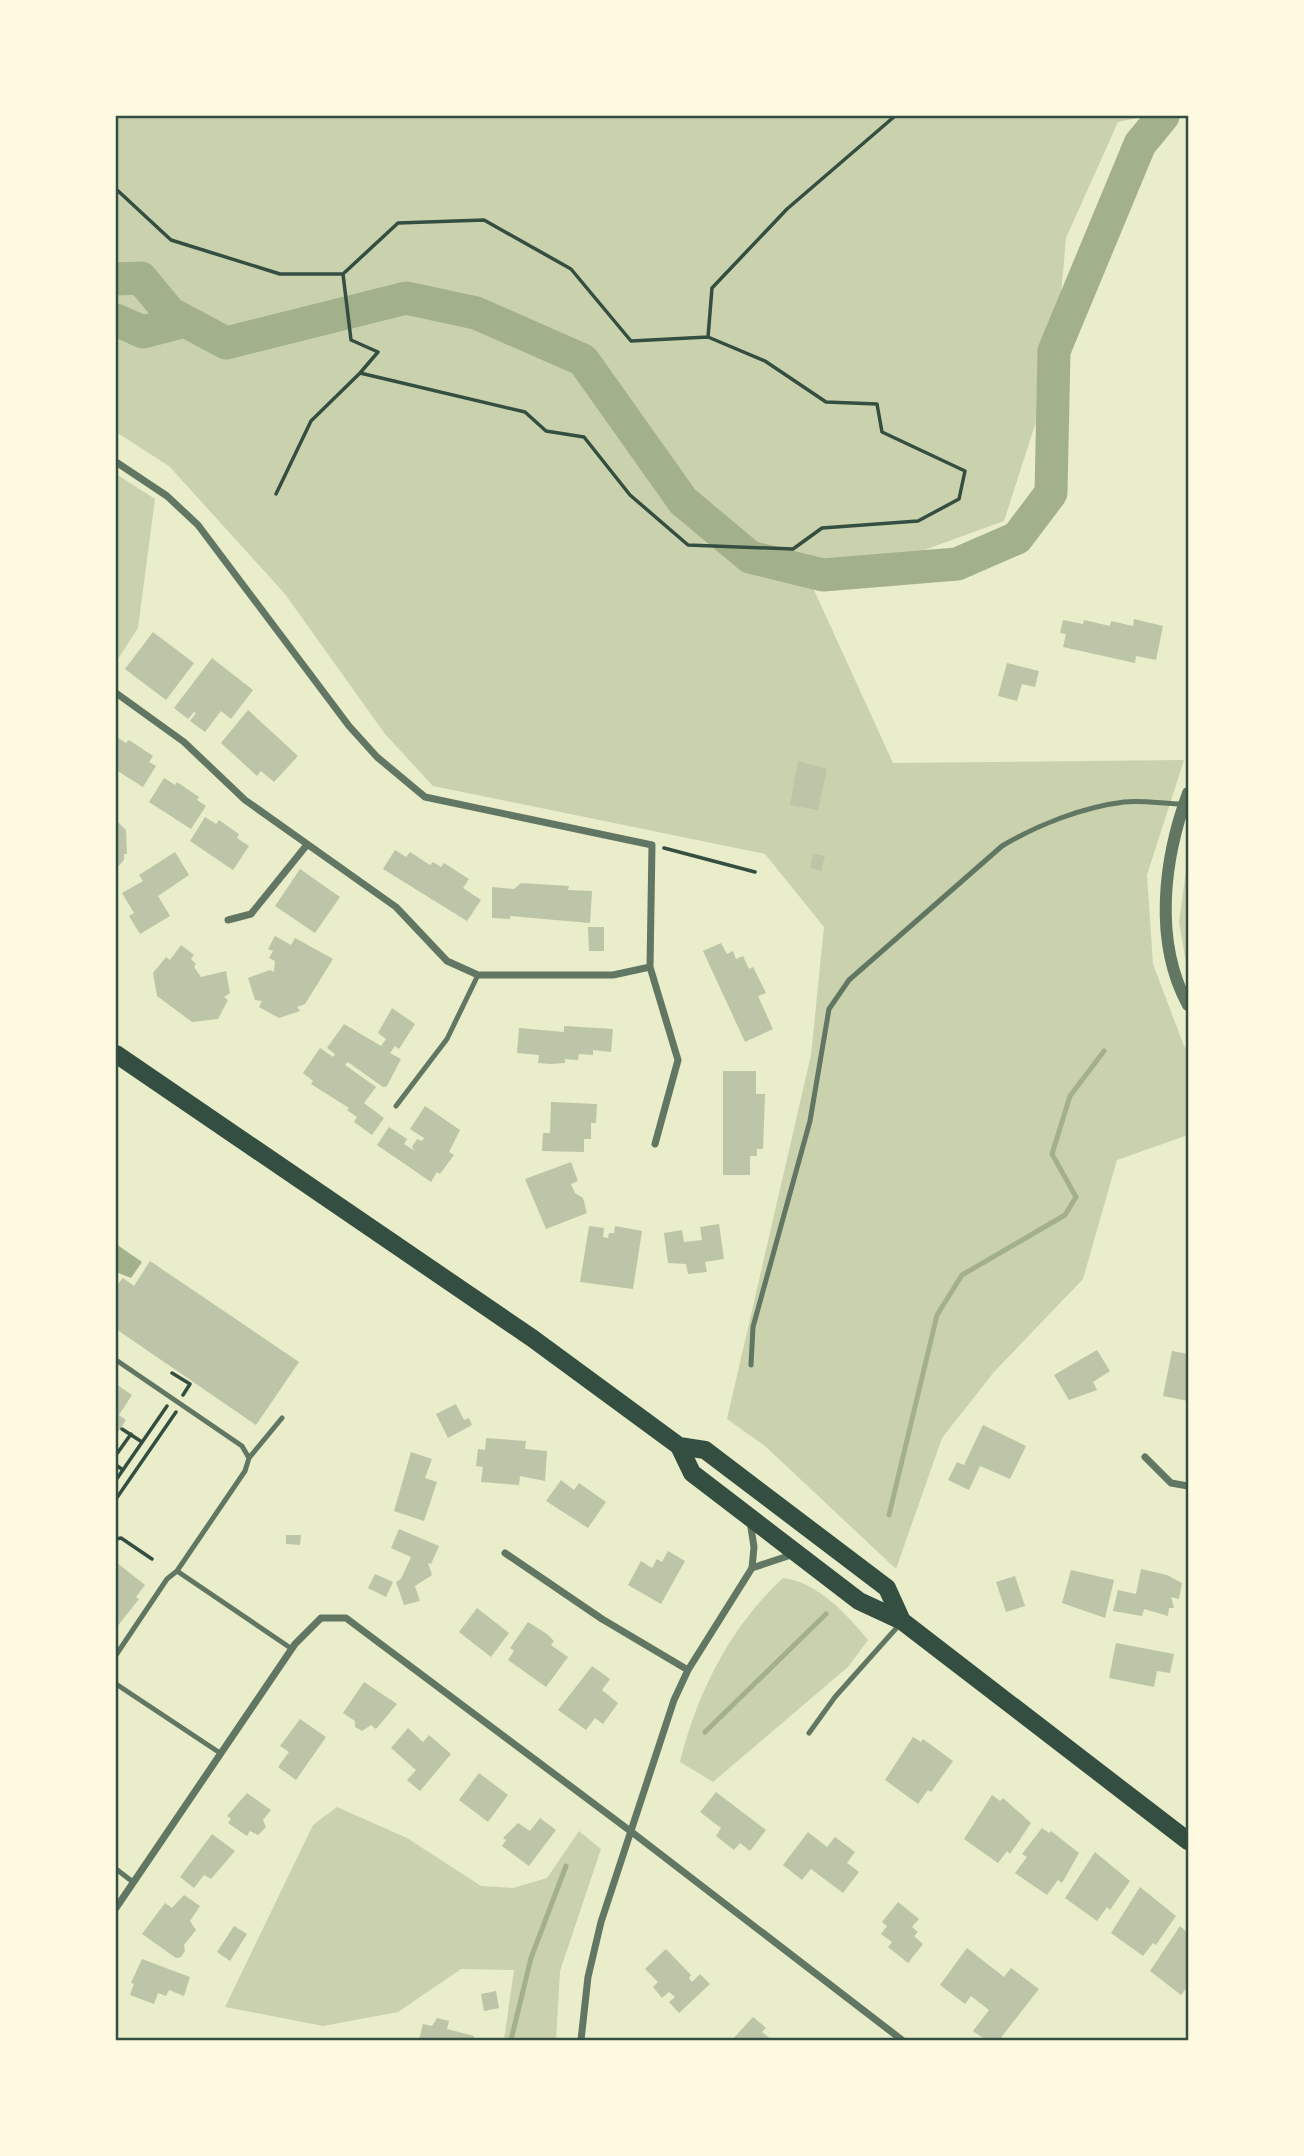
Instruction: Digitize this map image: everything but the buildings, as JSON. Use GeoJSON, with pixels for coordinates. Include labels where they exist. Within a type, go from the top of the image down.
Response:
{"type":"FeatureCollection","features":[{"type":"Feature","properties":{"kind":"main road"},"geometry":{"type":"LineString","coordinates":[[116,1054],[532,1338],[679,1446],[705,1450],[887,1588],[902,1621]]}},
{"type":"Feature","properties":{"kind":"main road"},"geometry":{"type":"LineString","coordinates":[[679,1446],[692,1473],[859,1601],[902,1621],[1188,1840]]}},
{"type":"Feature","properties":{"kind":"street"},"geometry":{"type":"LineString","coordinates":[[116,462],[167,496],[198,525],[349,726],[377,757],[425,797],[652,845],[650,967],[678,1060],[655,1144]]}},
{"type":"Feature","properties":{"kind":"street"},"geometry":{"type":"LineString","coordinates":[[116,693],[184,742],[246,800],[306,846],[396,907],[447,961],[478,975],[613,975],[650,967]]}},
{"type":"Feature","properties":{"kind":"street"},"geometry":{"type":"LineString","coordinates":[[1186,798],[1166,876],[1171,952],[1188,1005]]}},
{"type":"Feature","properties":{"kind":"street"},"geometry":{"type":"LineString","coordinates":[[228,920],[251,914],[306,846]]}},
{"type":"Feature","properties":{"kind":"street"},"geometry":{"type":"LineString","coordinates":[[1145,1457],[1171,1483],[1188,1486]]}},
{"type":"Feature","properties":{"kind":"street"},"geometry":{"type":"LineString","coordinates":[[581,2040],[588,1977],[598,1933],[633,1833],[674,1700],[688,1670],[752,1568],[754,1537],[748,1515]]}},
{"type":"Feature","properties":{"kind":"street"},"geometry":{"type":"LineString","coordinates":[[505,1553],[602,1619],[688,1670]]}},
{"type":"Feature","properties":{"kind":"street"},"geometry":{"type":"LineString","coordinates":[[752,1568],[785,1555],[800,1554]]}},
{"type":"Feature","properties":{"kind":"street"},"geometry":{"type":"LineString","coordinates":[[116,1908],[292,1648],[321,1618],[346,1618],[633,1833],[902,2040]]}},
{"type":"Feature","properties":{"kind":"lane"},"geometry":{"type":"LineString","coordinates":[[751,1365],[753,1327],[810,1121],[829,1009],[849,980],[1002,846],[1025,832],[1096,808],[1126,802],[1186,798]]}},
{"type":"Feature","properties":{"kind":"lane"},"geometry":{"type":"LineString","coordinates":[[396,1106],[447,1039],[478,975]]}},
{"type":"Feature","properties":{"kind":"lane"},"geometry":{"type":"LineString","coordinates":[[116,1360],[242,1446],[250,1458]]}},
{"type":"Feature","properties":{"kind":"lane"},"geometry":{"type":"LineString","coordinates":[[116,1655],[167,1579],[177,1571],[245,1471],[250,1458],[282,1418]]}},
{"type":"Feature","properties":{"kind":"lane"},"geometry":{"type":"LineString","coordinates":[[177,1571],[292,1648]]}},
{"type":"Feature","properties":{"kind":"lane"},"geometry":{"type":"LineString","coordinates":[[808,1733],[835,1697],[902,1621]]}},
{"type":"Feature","properties":{"kind":"lane"},"geometry":{"type":"LineString","coordinates":[[116,1684],[220,1753]]}},
{"type":"Feature","properties":{"kind":"lane"},"geometry":{"type":"LineString","coordinates":[[116,1869],[133,1882]]}},
{"type":"Feature","properties":{"kind":"path"},"geometry":{"type":"LineString","coordinates":[[708,337],[712,288],[787,209],[895,116]]}},
{"type":"Feature","properties":{"kind":"path"},"geometry":{"type":"LineString","coordinates":[[116,189],[171,240],[280,274],[343,274],[397,223],[484,220],[571,269],[631,341],[708,337],[765,360],[826,402],[877,404],[882,432],[965,471],[959,499],[918,521],[822,528],[793,549],[688,545],[630,495],[584,437],[546,431],[525,412],[360,373]]}},
{"type":"Feature","properties":{"kind":"path"},"geometry":{"type":"LineString","coordinates":[[276,494],[312,421],[377,352],[351,340],[343,274]]}},
{"type":"Feature","properties":{"kind":"path"},"geometry":{"type":"LineString","coordinates":[[652,845],[755,872]]}},
{"type":"Feature","properties":{"kind":"path"},"geometry":{"type":"LineString","coordinates":[[116,1480],[152,1428],[190,1384],[173,1373]]}},
{"type":"Feature","properties":{"kind":"path"},"geometry":{"type":"LineString","coordinates":[[116,1499],[161,1434],[177,1402]]}},
{"type":"Feature","properties":{"kind":"path"},"geometry":{"type":"LineString","coordinates":[[152,1428],[161,1434]]}},
{"type":"Feature","properties":{"kind":"path"},"geometry":{"type":"LineString","coordinates":[[122,1429],[142,1442]]}},
{"type":"Feature","properties":{"kind":"path"},"geometry":{"type":"LineString","coordinates":[[116,1455],[131,1434]]}},
{"type":"Feature","properties":{"kind":"path"},"geometry":{"type":"LineString","coordinates":[[116,1465],[123,1470]]}},
{"type":"Feature","properties":{"kind":"path"},"geometry":{"type":"LineString","coordinates":[[116,1539],[121,1538],[152,1559]]}},
{"type":"Feature","properties":{"kind":"shaded area"},"geometry":{"type":"Polygon","coordinates":[[[116,116],[1146,116],[1118,122],[1066,238],[1055,363],[1004,521],[814,590],[893,763],[1184,760],[1147,875],[1153,964],[1188,1051],[1188,1135],[1117,1160],[1083,1279],[994,1372],[942,1438],[896,1569],[765,1446],[727,1419],[811,1055],[824,927],[765,854],[433,786],[385,734],[285,594],[169,466],[116,432],[116,116]]]}},
{"type":"Feature","properties":{"kind":"shaded area"},"geometry":{"type":"Polygon","coordinates":[[[116,474],[155,499],[138,628],[116,662],[116,474]]]}},
{"type":"Feature","properties":{"kind":"shaded area"},"geometry":{"type":"Polygon","coordinates":[[[1188,855],[1188,975],[1179,922],[1188,855]]]}},
{"type":"Feature","properties":{"kind":"shaded area"},"geometry":{"type":"Polygon","coordinates":[[[116,1244],[142,1262],[131,1278],[116,1272],[116,1244]]]}},
{"type":"Feature","properties":{"kind":"shaded area"},"geometry":{"type":"Polygon","coordinates":[[[783,1578],[795,1580],[819,1592],[841,1610],[868,1640],[848,1667],[713,1782],[680,1762],[687,1736],[718,1662],[747,1618],[783,1578]]]}},
{"type":"Feature","properties":{"kind":"shaded area"},"geometry":{"type":"Polygon","coordinates":[[[337,1807],[407,1838],[481,1886],[513,1888],[547,1878],[579,1831],[601,1849],[560,1971],[556,2040],[504,2040],[514,1970],[461,1969],[398,2012],[323,2026],[225,2007],[313,1825],[337,1807]]]}},
{"type":"Feature","properties":{"kind":"waterway"},"geometry":{"type":"LineString","coordinates":[[116,279],[141,278],[170,313],[226,343],[406,298],[476,313],[583,360],[683,501],[750,557],[823,575],[957,564],[1017,538],[1051,493],[1054,351],[1140,144],[1163,116]]}},
{"type":"Feature","properties":{"kind":"waterway"},"geometry":{"type":"LineString","coordinates":[[116,320],[143,332],[185,321]]}},
{"type":"Feature","properties":{"kind":"waterway"},"geometry":{"type":"LineString","coordinates":[[889,1515],[937,1315],[962,1275],[1065,1215],[1076,1197],[1052,1154],[1070,1096],[1104,1051]]}},
{"type":"Feature","properties":{"kind":"waterway"},"geometry":{"type":"LineString","coordinates":[[705,1732],[826,1614]]}},
{"type":"Feature","properties":{"kind":"waterway"},"geometry":{"type":"LineString","coordinates":[[511,2040],[531,1958],[566,1866]]}}]}
